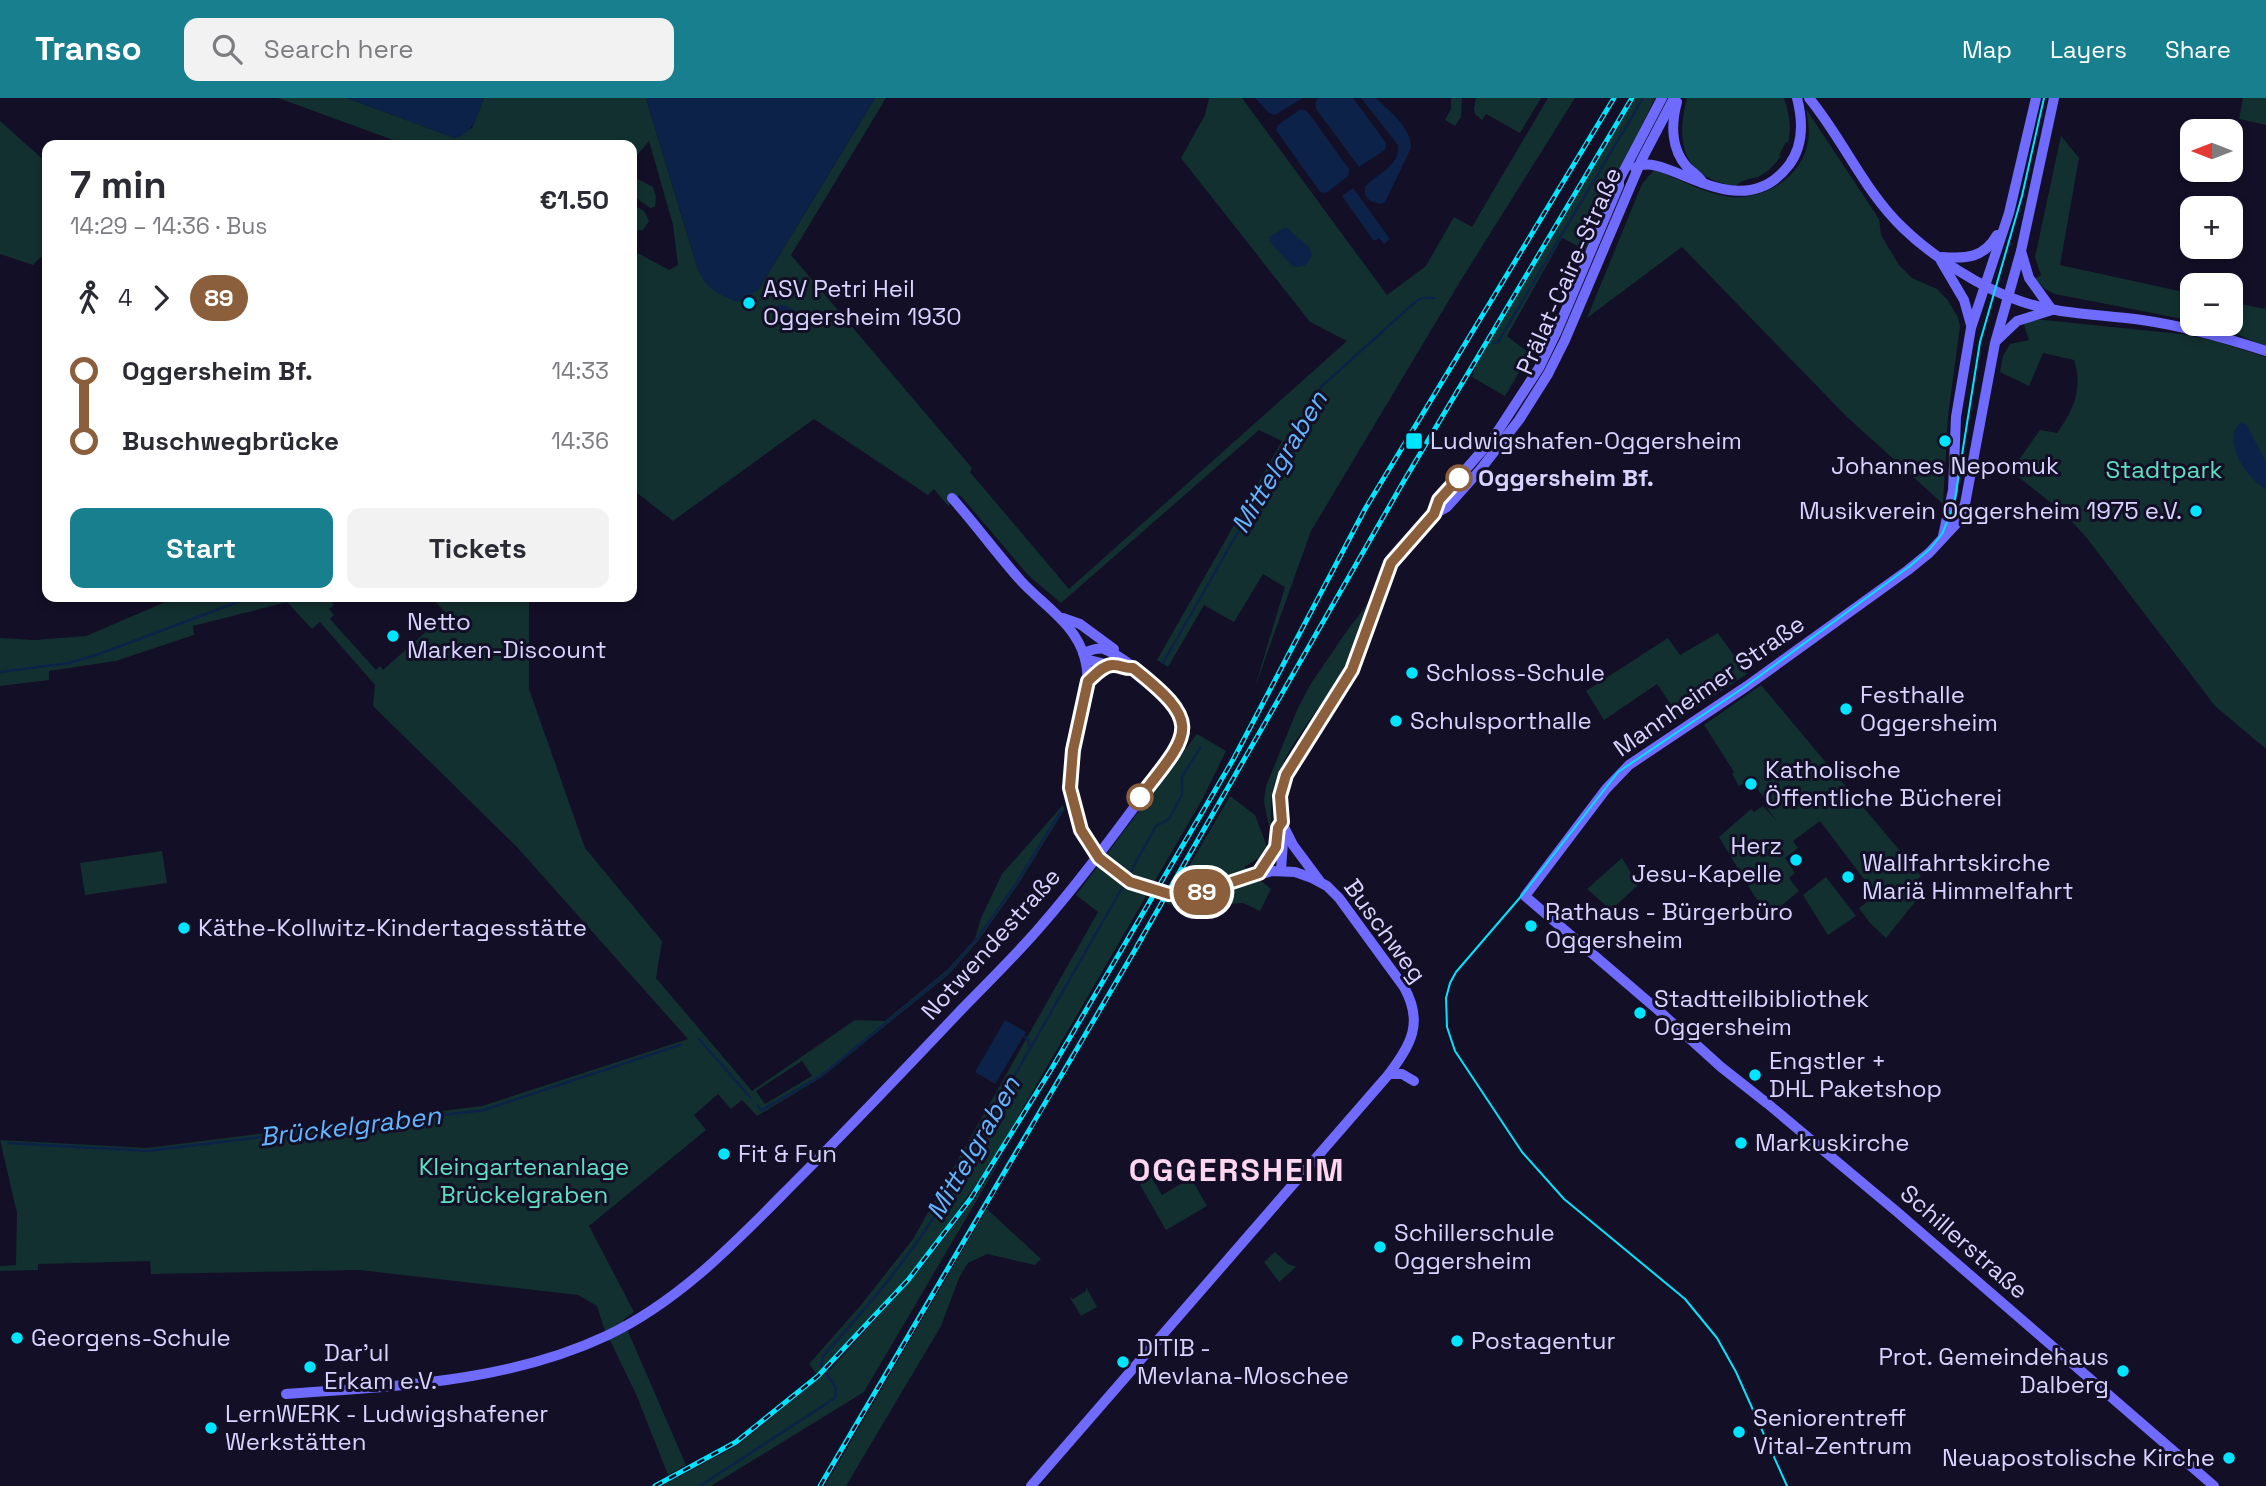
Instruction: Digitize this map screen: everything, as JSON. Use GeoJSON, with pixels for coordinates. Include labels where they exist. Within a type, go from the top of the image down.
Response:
{"type":"FeatureCollection","features":[{"type":"Feature","properties":{"kind":"street","name":"Prälat-Caire-Straße"},"geometry":{"type":"LineString","coordinates":[[1281,870],[1283,842],[1280,796],[1286,775],[1352,670],[1391,563],[1434,514],[1447,507],[1451,494],[1502,444],[1565,340],[1580,290],[1626,165],[1662,98]]}},
{"type":"Feature","properties":{"kind":"street","name":"Prälat-Caire-Straße"},"geometry":{"type":"LineString","coordinates":[[1580,290],[1640,165],[1676,98]]}},
{"type":"Feature","properties":{"kind":"street"},"geometry":{"type":"LineString","coordinates":[[1676,98],[1674,141],[1685,164],[1703,183]]}},
{"type":"Feature","properties":{"kind":"street"},"geometry":{"type":"LineString","coordinates":[[1619,185],[1640,165],[1661,167],[1698,183],[1725,190],[1756,189],[1783,172],[1798,147],[1801,119],[1797,98]]}},
{"type":"Feature","properties":{"kind":"street"},"geometry":{"type":"LineString","coordinates":[[1810,98],[1884,206],[1903,229],[1939,257],[1986,285],[2008,296],[2052,310],[2179,327],[2266,352]]}},
{"type":"Feature","properties":{"kind":"street"},"geometry":{"type":"LineString","coordinates":[[1943,536],[1953,490],[1956,417],[1971,328],[2009,213],[2036,98]]}},
{"type":"Feature","properties":{"kind":"street","name":"Mannheimer Straße"},"geometry":{"type":"LineString","coordinates":[[1525,896],[1606,789],[1629,765],[1825,632],[1921,560],[1956,524],[1968,492],[1995,342],[2021,251],[2054,98]]}},
{"type":"Feature","properties":{"kind":"street"},"geometry":{"type":"LineString","coordinates":[[1939,257],[1970,257],[1982,253],[1993,242],[2009,213]]}},
{"type":"Feature","properties":{"kind":"street"},"geometry":{"type":"LineString","coordinates":[[2021,251],[2029,278],[2052,310]]}},
{"type":"Feature","properties":{"kind":"street"},"geometry":{"type":"LineString","coordinates":[[1939,257],[1964,300],[1971,328]]}},
{"type":"Feature","properties":{"kind":"street"},"geometry":{"type":"LineString","coordinates":[[1995,342],[2017,321],[2052,310]]}},
{"type":"Feature","properties":{"kind":"street"},"geometry":{"type":"LineString","coordinates":[[952,498],[1022,582],[1060,617],[1084,656],[1088,681],[1073,750],[1070,788],[1076,816],[1090,846],[1117,873],[1142,887],[1169,894],[1182,895],[1209,890],[1259,873],[1281,870],[1297,872],[1321,882]]}},
{"type":"Feature","properties":{"kind":"street"},"geometry":{"type":"LineString","coordinates":[[1060,617],[1080,624],[1130,661],[1133,668]]}},
{"type":"Feature","properties":{"kind":"street"},"geometry":{"type":"LineString","coordinates":[[1084,656],[1101,648],[1133,668]]}},
{"type":"Feature","properties":{"kind":"street"},"geometry":{"type":"LineString","coordinates":[[1084,656],[1125,669],[1133,668]]}},
{"type":"Feature","properties":{"kind":"street"},"geometry":{"type":"LineString","coordinates":[[1088,681],[1101,669],[1114,665]]}},
{"type":"Feature","properties":{"kind":"street","name":"Notwendestraße"},"geometry":{"type":"LineString","coordinates":[[286,1394],[477,1377],[533,1364],[604,1337],[656,1307],[710,1264],[800,1176],[1040,927],[1174,754],[1181,737],[1182,720],[1176,706],[1133,668]]}},
{"type":"Feature","properties":{"kind":"street"},"geometry":{"type":"LineString","coordinates":[[1259,873],[1276,847],[1280,825]]}},
{"type":"Feature","properties":{"kind":"street","name":"Buschweg"},"geometry":{"type":"LineString","coordinates":[[1280,825],[1321,882],[1346,908],[1410,997],[1414,1022],[1407,1048],[1389,1074]]}},
{"type":"Feature","properties":{"kind":"street","name":"Schillerstraße"},"geometry":{"type":"LineString","coordinates":[[1525,896],[1721,1067],[1887,1203],[2214,1486]]}},
{"type":"Feature","properties":{"kind":"street"},"geometry":{"type":"LineString","coordinates":[[1031,1486],[1389,1074],[1402,1074],[1414,1081]]}},
{"type":"Feature","properties":{"kind":"green space"},"geometry":{"type":"Polygon","coordinates":[[[278,98],[347,98],[455,138],[472,128],[484,98],[646,98],[698,270],[758,290],[875,98],[886,98],[791,255],[972,468],[970,472],[1069,589],[1347,341],[1310,322],[1181,158],[1205,115],[1209,98],[1242,98],[1387,295],[1426,266],[1454,217],[1472,227],[1548,98],[1575,98],[1461,280],[1311,531],[1254,690],[1285,587],[1263,574],[1234,622],[1204,605],[1168,667],[1157,660],[1282,441],[1259,430],[1061,603],[1029,576],[960,495],[948,506],[934,489],[928,495],[814,419],[673,521],[637,493],[637,253],[669,270],[678,265],[673,225],[649,141],[637,155],[637,140],[393,140],[278,98]]]}},
{"type":"Feature","properties":{"kind":"green space"},"geometry":{"type":"Polygon","coordinates":[[[1451,98],[1462,98],[1461,117],[1455,126],[1445,120],[1451,109],[1451,98]]]}},
{"type":"Feature","properties":{"kind":"green space"},"geometry":{"type":"Polygon","coordinates":[[[1476,98],[1541,98],[1520,133],[1486,114],[1482,120],[1475,114],[1476,98]]]}},
{"type":"Feature","properties":{"kind":"green space"},"geometry":{"type":"Polygon","coordinates":[[[1635,98],[1655,98],[1615,181],[1586,250],[1562,238],[1507,336],[1530,354],[1505,396],[1472,377],[1477,363],[1635,98]]]}},
{"type":"Feature","properties":{"kind":"green space"},"geometry":{"type":"Polygon","coordinates":[[[1687,98],[1784,98],[1790,131],[1788,143],[1786,142],[1779,155],[1781,156],[1762,175],[1744,180],[1736,186],[1718,182],[1694,167],[1687,156],[1682,130],[1687,98]]]}},
{"type":"Feature","properties":{"kind":"green space"},"geometry":{"type":"Polygon","coordinates":[[[2243,98],[2266,98],[2266,125],[2239,119],[2243,98]]]}},
{"type":"Feature","properties":{"kind":"green space"},"geometry":{"type":"Polygon","coordinates":[[[1806,109],[1879,219],[1881,235],[1899,265],[1912,278],[1937,289],[1958,317],[1960,326],[1948,416],[1943,504],[1847,417],[1682,247],[1587,318],[1642,184],[1654,170],[1701,189],[1731,197],[1744,197],[1769,190],[1790,175],[1805,154],[1809,133],[1806,109]]]}},
{"type":"Feature","properties":{"kind":"green space"},"geometry":{"type":"Polygon","coordinates":[[[0,121],[42,159],[42,256],[33,265],[0,254],[0,121]]]}},
{"type":"Feature","properties":{"kind":"green space"},"geometry":{"type":"Polygon","coordinates":[[[2061,136],[2079,158],[2060,265],[2180,291],[2180,318],[2055,294],[2035,279],[2041,275],[2035,257],[2061,136]]]}},
{"type":"Feature","properties":{"kind":"green space"},"geometry":{"type":"Polygon","coordinates":[[[637,179],[653,187],[655,207],[650,208],[637,199],[637,179]]]}},
{"type":"Feature","properties":{"kind":"green space"},"geometry":{"type":"Polygon","coordinates":[[[637,207],[644,211],[649,221],[643,230],[637,231],[637,207]]]}},
{"type":"Feature","properties":{"kind":"green space"},"geometry":{"type":"Polygon","coordinates":[[[2243,304],[2265,309],[2266,305],[2266,347],[2241,336],[2243,304]]]}},
{"type":"Feature","properties":{"kind":"green space","name":"Stadtpark"},"geometry":{"type":"Polygon","coordinates":[[[2034,319],[2180,334],[2215,341],[2266,357],[2266,749],[2215,706],[2086,537],[2064,513],[2011,471],[2040,430],[2057,433],[2072,407],[2078,380],[2074,360],[2043,353],[2029,386],[2000,372],[2003,356],[2010,344],[2029,340],[2025,321],[2034,319]]]}},
{"type":"Feature","properties":{"kind":"green space"},"geometry":{"type":"Polygon","coordinates":[[[165,602],[287,602],[193,626],[194,635],[116,661],[49,671],[49,680],[0,686],[0,638],[36,640],[86,636],[165,602]]]}},
{"type":"Feature","properties":{"kind":"green space","name":"Kleingartenanlage Brückelgraben"},"geometry":{"type":"Polygon","coordinates":[[[287,602],[332,602],[334,605],[329,609],[334,615],[330,619],[376,670],[380,666],[383,670],[446,614],[436,602],[529,602],[529,689],[585,848],[662,941],[656,978],[752,1091],[855,1020],[885,1021],[947,970],[975,939],[981,918],[1002,874],[1063,805],[1064,810],[1019,883],[978,941],[949,974],[822,1077],[757,1116],[742,1100],[731,1109],[718,1094],[694,1115],[706,1130],[589,1226],[634,1312],[623,1320],[686,1465],[668,1475],[597,1306],[578,1295],[359,1270],[151,1274],[150,1261],[38,1264],[38,1270],[0,1271],[0,1266],[16,1265],[17,1213],[0,1140],[147,1148],[482,1106],[688,1039],[516,846],[373,706],[375,685],[320,622],[312,629],[287,602]],[[802,1061],[756,1091],[765,1104],[812,1076],[802,1061]]]}},
{"type":"Feature","properties":{"kind":"green space"},"geometry":{"type":"Polygon","coordinates":[[[1369,602],[1344,668],[1293,745],[1278,774],[1271,798],[1271,827],[1264,802],[1266,786],[1297,710],[1310,685],[1369,602]]]}},
{"type":"Feature","properties":{"kind":"green space"},"geometry":{"type":"Polygon","coordinates":[[[1718,633],[1747,674],[1680,718],[1657,684],[1604,720],[1586,691],[1668,638],[1680,655],[1718,633]]]}},
{"type":"Feature","properties":{"kind":"green space"},"geometry":{"type":"Polygon","coordinates":[[[1761,685],[1921,876],[1913,884],[1915,902],[1886,938],[1859,908],[1876,895],[1820,821],[1793,841],[1798,848],[1785,858],[1795,873],[1789,878],[1799,891],[1770,915],[1755,897],[1719,837],[1751,809],[1754,812],[1763,806],[1777,821],[1750,779],[1739,786],[1732,774],[1734,772],[1704,725],[1761,685]]]}},
{"type":"Feature","properties":{"kind":"green space"},"geometry":{"type":"Polygon","coordinates":[[[1197,734],[1226,751],[1203,798],[998,1151],[914,1268],[867,1323],[817,1374],[809,1364],[861,1305],[913,1239],[1098,912],[1076,895],[1197,734]]]}},
{"type":"Feature","properties":{"kind":"green space"},"geometry":{"type":"Polygon","coordinates":[[[1230,796],[1255,815],[1269,852],[1244,867],[1271,889],[1260,911],[1243,903],[1183,907],[1167,904],[1230,796]]]}},
{"type":"Feature","properties":{"kind":"green space"},"geometry":{"type":"Polygon","coordinates":[[[162,851],[167,883],[85,895],[80,863],[162,851]]]}},
{"type":"Feature","properties":{"kind":"green space"},"geometry":{"type":"Polygon","coordinates":[[[1622,858],[1638,885],[1611,910],[1587,889],[1622,858]]]}},
{"type":"Feature","properties":{"kind":"green space"},"geometry":{"type":"Polygon","coordinates":[[[1826,877],[1856,916],[1828,935],[1803,895],[1826,877]]]}},
{"type":"Feature","properties":{"kind":"green space"},"geometry":{"type":"Polygon","coordinates":[[[1004,1154],[864,1392],[711,1486],[662,1486],[738,1445],[831,1369],[920,1270],[973,1201],[1004,1154]]]}},
{"type":"Feature","properties":{"kind":"green space"},"geometry":{"type":"Polygon","coordinates":[[[1144,1165],[1162,1195],[1191,1178],[1207,1206],[1166,1230],[1135,1176],[1144,1165]]]}},
{"type":"Feature","properties":{"kind":"green space"},"geometry":{"type":"Polygon","coordinates":[[[987,1209],[1041,1259],[1035,1265],[987,1254],[968,1263],[959,1278],[941,1326],[846,1486],[825,1486],[987,1209]]]}},
{"type":"Feature","properties":{"kind":"green space"},"geometry":{"type":"Polygon","coordinates":[[[1275,1252],[1288,1264],[1296,1267],[1279,1282],[1264,1262],[1275,1252]]]}},
{"type":"Feature","properties":{"kind":"green space"},"geometry":{"type":"Polygon","coordinates":[[[1086,1287],[1097,1307],[1081,1316],[1069,1296],[1073,1299],[1086,1291],[1086,1287]]]}},
{"type":"Feature","properties":{"kind":"water"},"geometry":{"type":"Polygon","coordinates":[[[347,98],[484,98],[471,128],[455,138],[347,98]]]}},
{"type":"Feature","properties":{"kind":"water"},"geometry":{"type":"Polygon","coordinates":[[[646,98],[875,98],[758,290],[738,302],[714,291],[698,270],[646,98]]]}},
{"type":"Feature","properties":{"kind":"water"},"geometry":{"type":"Polygon","coordinates":[[[1255,98],[1303,98],[1275,115],[1269,113],[1255,98]]]}},
{"type":"Feature","properties":{"kind":"water"},"geometry":{"type":"Polygon","coordinates":[[[1318,98],[1353,98],[1386,143],[1385,150],[1359,167],[1316,109],[1318,98]]]}},
{"type":"Feature","properties":{"kind":"water"},"geometry":{"type":"Polygon","coordinates":[[[1361,98],[1376,98],[1399,120],[1410,140],[1411,148],[1385,202],[1381,204],[1370,201],[1365,195],[1365,187],[1396,159],[1398,145],[1361,98]]]}},
{"type":"Feature","properties":{"kind":"water"},"geometry":{"type":"Polygon","coordinates":[[[1299,110],[1305,110],[1310,115],[1349,169],[1348,176],[1326,193],[1320,192],[1276,130],[1278,125],[1299,110]]]}},
{"type":"Feature","properties":{"kind":"water"},"geometry":{"type":"Polygon","coordinates":[[[1353,188],[1390,239],[1384,244],[1379,238],[1374,241],[1342,196],[1353,188]]]}},
{"type":"Feature","properties":{"kind":"water"},"geometry":{"type":"Polygon","coordinates":[[[1284,228],[1309,247],[1312,255],[1304,265],[1292,266],[1269,241],[1269,237],[1284,228]]]}},
{"type":"Feature","properties":{"kind":"water"},"geometry":{"type":"Polygon","coordinates":[[[778,305],[791,308],[802,317],[806,325],[802,332],[777,322],[773,314],[778,305]]]}},
{"type":"Feature","properties":{"kind":"water"},"geometry":{"type":"Polygon","coordinates":[[[2240,423],[2246,424],[2266,462],[2266,489],[2245,469],[2235,449],[2235,430],[2240,423]]]}},
{"type":"Feature","properties":{"kind":"water"},"geometry":{"type":"Polygon","coordinates":[[[1005,1020],[1026,1032],[995,1084],[975,1072],[1005,1020]]]}},
{"type":"Feature","properties":{"kind":"waterway","name":"Mittelgraben"},"geometry":{"type":"LineString","coordinates":[[1493,343],[1498,342],[1643,98]]}},
{"type":"Feature","properties":{"kind":"waterway","name":"Mittelgraben"},"geometry":{"type":"LineString","coordinates":[[1163,663],[1321,387],[1414,303],[1422,298],[1434,298]]}},
{"type":"Feature","properties":{"kind":"waterway"},"geometry":{"type":"LineString","coordinates":[[0,672],[69,663],[238,602]]}},
{"type":"Feature","properties":{"kind":"waterway","name":"Mittelgraben"},"geometry":{"type":"LineString","coordinates":[[1129,875],[1156,826],[1169,819],[1182,795],[1182,777],[1200,748]]}},
{"type":"Feature","properties":{"kind":"waterway","name":"Brückelgraben"},"geometry":{"type":"LineString","coordinates":[[758,1106],[762,1110],[821,1076],[948,972],[976,940],[1016,884],[1061,811]]}},
{"type":"Feature","properties":{"kind":"waterway","name":"Mittelgraben"},"geometry":{"type":"LineString","coordinates":[[700,1486],[835,1398],[836,1388],[821,1365],[823,1356],[880,1290],[932,1220],[1126,881]]}},
{"type":"Feature","properties":{"kind":"waterway"},"geometry":{"type":"LineString","coordinates":[[1023,1036],[1027,1038],[1030,1047]]}},
{"type":"Feature","properties":{"kind":"waterway","name":"Brückelgraben"},"geometry":{"type":"LineString","coordinates":[[699,1039],[750,1097]]}},
{"type":"Feature","properties":{"kind":"waterway","name":"Brückelgraben"},"geometry":{"type":"LineString","coordinates":[[9,1143],[148,1151],[484,1110],[680,1045]]}},
{"type":"Feature","properties":{"kind":"tram line"},"geometry":{"type":"LineString","coordinates":[[1787,1486],[1736,1372],[1717,1338],[1685,1299],[1564,1199],[1522,1152],[1455,1051],[1447,1027],[1446,998],[1456,972],[1523,894],[1618,772],[1743,688],[1910,566],[1930,549],[1942,534],[1954,505],[1980,342],[2022,196],[2044,98]]}},
{"type":"Feature","properties":{"kind":"railway"},"geometry":{"type":"LineString","coordinates":[[655,1486],[736,1442],[818,1376],[908,1280],[971,1198],[1052,1068],[1234,758],[1365,509],[1614,98]]}},
{"type":"Feature","properties":{"kind":"railway"},"geometry":{"type":"LineString","coordinates":[[820,1486],[1142,938],[1137,946],[1405,479],[1632,98]]}},
{"type":"Feature","properties":{"kind":"bus line","name":"89"},"geometry":{"type":"LineString","coordinates":[[1140,797],[1174,754],[1181,737],[1181,718],[1176,706],[1164,693],[1133,668],[1107,666],[1088,681],[1070,772],[1070,788],[1076,816],[1090,846],[1109,867],[1130,882],[1169,894],[1202,892],[1259,873],[1276,847],[1278,828],[1282,822],[1280,796],[1286,775],[1352,670],[1391,563],[1434,514],[1439,500],[1459,478]]}},
{"type":"Feature","properties":{"kind":"place","name":"ASV Petri Heil Oggersheim 1930"},"geometry":{"type":"Point","coordinates":[749,303]}},
{"type":"Feature","properties":{"kind":"place","name":"Ludwigshafen-Oggersheim"},"geometry":{"type":"Point","coordinates":[1414,441]}},
{"type":"Feature","properties":{"kind":"place","name":"Johannes Nepomuk"},"geometry":{"type":"Point","coordinates":[1945,441]}},
{"type":"Feature","properties":{"kind":"place","name":"Oggersheim Bf."},"geometry":{"type":"Point","coordinates":[1459,478]}},
{"type":"Feature","properties":{"kind":"place","name":"Musikverein Oggersheim 1975 e.V."},"geometry":{"type":"Point","coordinates":[2196,511]}},
{"type":"Feature","properties":{"kind":"place","name":"Netto Marken-Discount"},"geometry":{"type":"Point","coordinates":[393,636]}},
{"type":"Feature","properties":{"kind":"place","name":"Schloss-Schule"},"geometry":{"type":"Point","coordinates":[1412,673]}},
{"type":"Feature","properties":{"kind":"place","name":"Festhalle Oggersheim"},"geometry":{"type":"Point","coordinates":[1846,709]}},
{"type":"Feature","properties":{"kind":"place","name":"Schulsporthalle"},"geometry":{"type":"Point","coordinates":[1396,721]}},
{"type":"Feature","properties":{"kind":"place","name":"Katholische Öffentliche Bücherei"},"geometry":{"type":"Point","coordinates":[1751,784]}},
{"type":"Feature","properties":{"kind":"place","name":"Herz Jesu-Kapelle"},"geometry":{"type":"Point","coordinates":[1796,860]}},
{"type":"Feature","properties":{"kind":"place","name":"Wallfahrtskirche Mariä Himmelfahrt"},"geometry":{"type":"Point","coordinates":[1848,877]}},
{"type":"Feature","properties":{"kind":"place","name":"Rathaus - Bürgerbüro Oggersheim"},"geometry":{"type":"Point","coordinates":[1531,926]}},
{"type":"Feature","properties":{"kind":"place","name":"Käthe-Kollwitz-Kindertagesstätte"},"geometry":{"type":"Point","coordinates":[184,928]}},
{"type":"Feature","properties":{"kind":"place","name":"Stadtteilbibliothek Oggersheim"},"geometry":{"type":"Point","coordinates":[1640,1013]}},
{"type":"Feature","properties":{"kind":"place","name":"Engstler + DHL Paketshop"},"geometry":{"type":"Point","coordinates":[1755,1075]}},
{"type":"Feature","properties":{"kind":"place","name":"Markuskirche"},"geometry":{"type":"Point","coordinates":[1741,1143]}},
{"type":"Feature","properties":{"kind":"place","name":"Fit & Fun"},"geometry":{"type":"Point","coordinates":[724,1154]}},
{"type":"Feature","properties":{"kind":"place","name":"Schillerschule Oggersheim"},"geometry":{"type":"Point","coordinates":[1380,1247]}},
{"type":"Feature","properties":{"kind":"place","name":"Georgens-Schule"},"geometry":{"type":"Point","coordinates":[17,1338]}},
{"type":"Feature","properties":{"kind":"place","name":"Postagentur"},"geometry":{"type":"Point","coordinates":[1457,1341]}},
{"type":"Feature","properties":{"kind":"place","name":"DITIB - Mevlana-Moschee"},"geometry":{"type":"Point","coordinates":[1123,1362]}},
{"type":"Feature","properties":{"kind":"place","name":"Dar'ul Erkam e.V."},"geometry":{"type":"Point","coordinates":[310,1367]}},
{"type":"Feature","properties":{"kind":"place","name":"Prot. Gemeindehaus Dalberg"},"geometry":{"type":"Point","coordinates":[2123,1371]}},
{"type":"Feature","properties":{"kind":"place","name":"LernWERK - Ludwigshafener Werkstätten"},"geometry":{"type":"Point","coordinates":[211,1428]}},
{"type":"Feature","properties":{"kind":"place","name":"Seniorentreff Vital-Zentrum"},"geometry":{"type":"Point","coordinates":[1739,1432]}},
{"type":"Feature","properties":{"kind":"place","name":"Neuapostolische Kirche"},"geometry":{"type":"Point","coordinates":[2229,1458]}},
{"type":"Feature","properties":{"kind":"district","name":"OGGERSHEIM"},"geometry":{"type":"Point","coordinates":[1237,1170]}}]}
